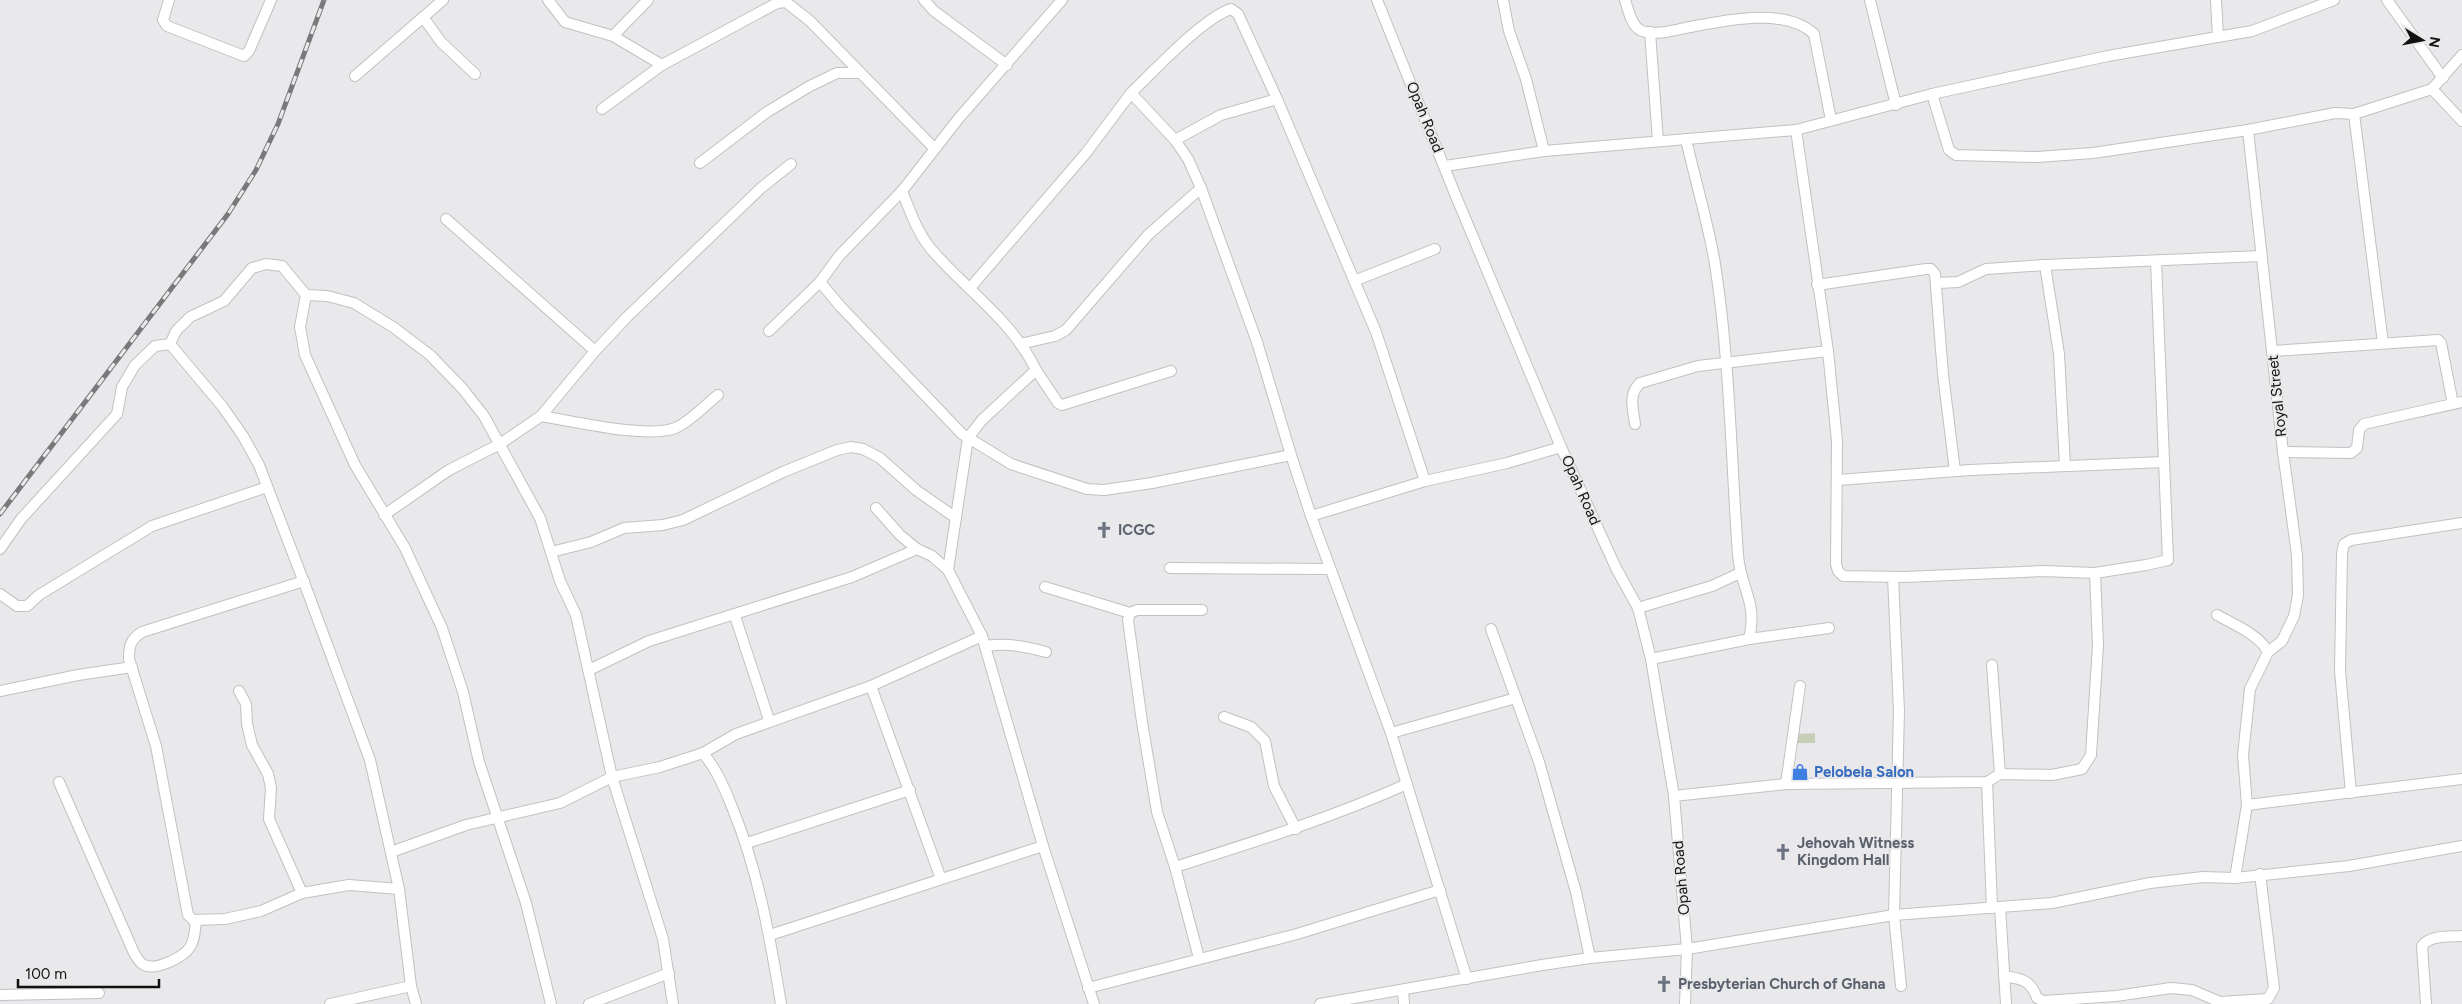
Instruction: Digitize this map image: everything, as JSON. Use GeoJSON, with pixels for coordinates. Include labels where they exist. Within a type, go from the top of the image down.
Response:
{"type":"FeatureCollection","features":[{"type":"Feature","properties":{"kind":"street"},"geometry":{"type":"LineString","coordinates":[[169,0],[163,20],[167,26],[244,56],[249,51],[271,0]]}},
{"type":"Feature","properties":{"kind":"street"},"geometry":{"type":"LineString","coordinates":[[355,76],[443,0]]}},
{"type":"Feature","properties":{"kind":"street"},"geometry":{"type":"LineString","coordinates":[[548,0],[566,22],[613,36],[662,65]]}},
{"type":"Feature","properties":{"kind":"street"},"geometry":{"type":"LineString","coordinates":[[613,36],[648,0]]}},
{"type":"Feature","properties":{"kind":"street"},"geometry":{"type":"LineString","coordinates":[[924,0],[934,11],[1007,65]]}},
{"type":"Feature","properties":{"kind":"street"},"geometry":{"type":"LineString","coordinates":[[769,331],[820,282],[839,256],[902,191],[934,148],[1062,0]]}},
{"type":"Feature","properties":{"kind":"street","name":"Opah Road"},"geometry":{"type":"LineString","coordinates":[[1377,0],[1561,447],[1616,568],[1638,608],[1651,660],[1674,796],[1686,949],[1685,1004]]}},
{"type":"Feature","properties":{"kind":"street"},"geometry":{"type":"LineString","coordinates":[[1503,0],[1509,31],[1526,80],[1544,151]]}},
{"type":"Feature","properties":{"kind":"street"},"geometry":{"type":"LineString","coordinates":[[1624,0],[1635,26],[1640,30],[1650,32],[1668,32],[1746,18],[1777,20],[1806,26],[1814,34],[1831,120]]}},
{"type":"Feature","properties":{"kind":"street"},"geometry":{"type":"LineString","coordinates":[[1870,0],[1896,105]]}},
{"type":"Feature","properties":{"kind":"street"},"geometry":{"type":"LineString","coordinates":[[2216,0],[2218,37]]}},
{"type":"Feature","properties":{"kind":"street"},"geometry":{"type":"LineString","coordinates":[[1445,166],[1544,151],[1796,130],[1932,94],[2108,56],[2252,31],[2334,0]]}},
{"type":"Feature","properties":{"kind":"street"},"geometry":{"type":"LineString","coordinates":[[2387,0],[2442,78]]}},
{"type":"Feature","properties":{"kind":"street"},"geometry":{"type":"LineString","coordinates":[[602,109],[662,65],[777,3],[786,2],[810,21],[934,148]]}},
{"type":"Feature","properties":{"kind":"street"},"geometry":{"type":"LineString","coordinates":[[970,288],[1086,152],[1131,93],[1176,50],[1221,12],[1231,9],[1238,14],[1277,99],[1376,332],[1425,481]]}},
{"type":"Feature","properties":{"kind":"street"},"geometry":{"type":"LineString","coordinates":[[422,17],[441,42],[476,74]]}},
{"type":"Feature","properties":{"kind":"street"},"geometry":{"type":"LineString","coordinates":[[1650,32],[1658,141]]}},
{"type":"Feature","properties":{"kind":"street"},"geometry":{"type":"LineString","coordinates":[[1932,94],[1949,150],[1956,154],[2037,157],[2093,153],[2248,130],[2335,113],[2354,114],[2432,89],[2462,55]]}},
{"type":"Feature","properties":{"kind":"street"},"geometry":{"type":"LineString","coordinates":[[700,163],[767,112],[810,86],[837,73],[859,73]]}},
{"type":"Feature","properties":{"kind":"street"},"geometry":{"type":"LineString","coordinates":[[2432,89],[2462,121]]}},
{"type":"Feature","properties":{"kind":"street"},"geometry":{"type":"LineString","coordinates":[[1131,93],[1175,140],[1188,159],[1201,188],[1257,342],[1311,516],[1391,733],[1467,979]]}},
{"type":"Feature","properties":{"kind":"street"},"geometry":{"type":"LineString","coordinates":[[1175,140],[1221,115],[1277,99]]}},
{"type":"Feature","properties":{"kind":"street"},"geometry":{"type":"LineString","coordinates":[[2354,114],[2383,344]]}},
{"type":"Feature","properties":{"kind":"street"},"geometry":{"type":"LineString","coordinates":[[1796,130],[1817,285],[1828,350],[1837,440],[1838,571],[1843,576],[1893,577],[2043,571],[2095,573],[2168,560],[2156,262]]}},
{"type":"Feature","properties":{"kind":"street","name":"Royal Street"},"geometry":{"type":"LineString","coordinates":[[2235,878],[2247,805],[2243,755],[2250,689],[2268,652],[2282,641],[2294,616],[2298,595],[2297,555],[2283,452],[2248,130]]}},
{"type":"Feature","properties":{"kind":"street"},"geometry":{"type":"LineString","coordinates":[[1686,139],[1714,263],[1726,362],[1740,573],[1752,608],[1753,622],[1749,639]]}},
{"type":"Feature","properties":{"kind":"street"},"geometry":{"type":"LineString","coordinates":[[384,515],[449,470],[500,444],[541,416],[595,351],[628,317],[761,188],[791,164]]}},
{"type":"Feature","properties":{"kind":"street"},"geometry":{"type":"LineString","coordinates":[[1020,344],[1056,336],[1066,330],[1148,235],[1201,188]]}},
{"type":"Feature","properties":{"kind":"street"},"geometry":{"type":"LineString","coordinates":[[902,191],[913,219],[931,248],[1020,344],[1058,403],[1062,405],[1171,371]]}},
{"type":"Feature","properties":{"kind":"street"},"geometry":{"type":"LineString","coordinates":[[446,218],[595,351]]}},
{"type":"Feature","properties":{"kind":"street"},"geometry":{"type":"LineString","coordinates":[[1354,281],[1435,249]]}},
{"type":"Feature","properties":{"kind":"street"},"geometry":{"type":"LineString","coordinates":[[1938,283],[1958,282],[1986,269],[2261,256]]}},
{"type":"Feature","properties":{"kind":"street"},"geometry":{"type":"LineString","coordinates":[[170,344],[176,331],[190,317],[224,301],[252,268],[266,264],[282,266],[306,294],[354,303],[392,327],[430,355],[462,388],[484,416],[540,518],[560,581],[576,615],[612,777],[663,939],[673,1004]]}},
{"type":"Feature","properties":{"kind":"street"},"geometry":{"type":"LineString","coordinates":[[2044,266],[2059,354],[2065,466]]}},
{"type":"Feature","properties":{"kind":"street"},"geometry":{"type":"LineString","coordinates":[[1817,285],[1926,269],[1931,269],[1935,274],[1938,283],[1943,374],[1955,471]]}},
{"type":"Feature","properties":{"kind":"street"},"geometry":{"type":"LineString","coordinates":[[820,282],[878,346],[968,438],[1011,464],[1087,488],[1104,490],[1152,483],[1291,455]]}},
{"type":"Feature","properties":{"kind":"street"},"geometry":{"type":"LineString","coordinates":[[306,294],[300,327],[305,355],[356,465],[405,548],[442,628],[463,692],[480,762],[526,902],[551,1004]]}},
{"type":"Feature","properties":{"kind":"street"},"geometry":{"type":"LineString","coordinates":[[2273,351],[2438,340],[2441,343],[2457,403],[2364,424],[2359,430],[2357,448],[2351,453],[2283,452]]}},
{"type":"Feature","properties":{"kind":"street"},"geometry":{"type":"LineString","coordinates":[[170,344],[222,406],[243,436],[267,487],[304,580],[370,760],[399,889],[411,986],[416,1004]]}},
{"type":"Feature","properties":{"kind":"street"},"geometry":{"type":"LineString","coordinates":[[0,549],[21,519],[117,414],[122,387],[135,365],[155,346],[170,344]]}},
{"type":"Feature","properties":{"kind":"street"},"geometry":{"type":"LineString","coordinates":[[1635,424],[1631,398],[1634,389],[1640,383],[1698,366],[1828,350]]}},
{"type":"Feature","properties":{"kind":"street"},"geometry":{"type":"LineString","coordinates":[[948,570],[968,438],[982,420],[1036,370]]}},
{"type":"Feature","properties":{"kind":"street"},"geometry":{"type":"LineString","coordinates":[[541,416],[641,431],[664,431],[677,428],[718,395]]}},
{"type":"Feature","properties":{"kind":"street"},"geometry":{"type":"LineString","coordinates":[[551,552],[592,542],[624,528],[663,525],[683,520],[783,472],[837,450],[851,447],[863,449],[880,458],[916,490],[956,518]]}},
{"type":"Feature","properties":{"kind":"street"},"geometry":{"type":"LineString","coordinates":[[1311,516],[1425,481],[1507,463],[1561,447]]}},
{"type":"Feature","properties":{"kind":"street"},"geometry":{"type":"LineString","coordinates":[[1838,480],[1955,471],[2164,462]]}},
{"type":"Feature","properties":{"kind":"street"},"geometry":{"type":"LineString","coordinates":[[0,594],[17,606],[27,606],[39,595],[152,526],[267,487]]}},
{"type":"Feature","properties":{"kind":"street"},"geometry":{"type":"LineString","coordinates":[[876,508],[900,535],[917,549],[932,556],[948,570],[983,641],[1043,846],[1094,1004]]}},
{"type":"Feature","properties":{"kind":"street"},"geometry":{"type":"LineString","coordinates":[[2352,793],[2340,671],[2342,553],[2344,544],[2351,540],[2462,522]]}},
{"type":"Feature","properties":{"kind":"street"},"geometry":{"type":"LineString","coordinates":[[589,670],[649,641],[735,616],[852,577],[917,549]]}},
{"type":"Feature","properties":{"kind":"street"},"geometry":{"type":"LineString","coordinates":[[1170,568],[1330,569]]}},
{"type":"Feature","properties":{"kind":"street"},"geometry":{"type":"LineString","coordinates":[[1638,608],[1712,586],[1740,573]]}},
{"type":"Feature","properties":{"kind":"street"},"geometry":{"type":"LineString","coordinates":[[1674,796],[1786,784],[1987,782],[2000,774],[2052,775],[2082,769],[2090,755],[2098,645],[2095,573]]}},
{"type":"Feature","properties":{"kind":"street"},"geometry":{"type":"LineString","coordinates":[[1893,577],[1898,711],[1894,915],[1901,986]]}},
{"type":"Feature","properties":{"kind":"street"},"geometry":{"type":"LineString","coordinates":[[304,580],[142,632],[132,638],[129,646],[129,660],[156,746],[188,915],[196,920],[225,919],[261,911],[302,893],[349,885],[399,889]]}},
{"type":"Feature","properties":{"kind":"street"},"geometry":{"type":"LineString","coordinates":[[1045,587],[1130,613],[1137,610],[1202,610]]}},
{"type":"Feature","properties":{"kind":"street"},"geometry":{"type":"LineString","coordinates":[[1130,613],[1128,620],[1143,731],[1158,812],[1199,958]]}},
{"type":"Feature","properties":{"kind":"street"},"geometry":{"type":"LineString","coordinates":[[2217,615],[2243,630],[2266,647],[2268,652]]}},
{"type":"Feature","properties":{"kind":"street"},"geometry":{"type":"LineString","coordinates":[[735,616],[769,720]]}},
{"type":"Feature","properties":{"kind":"street"},"geometry":{"type":"LineString","coordinates":[[1651,660],[1749,639],[1829,628]]}},
{"type":"Feature","properties":{"kind":"street"},"geometry":{"type":"LineString","coordinates":[[1491,629],[1539,762],[1558,825],[1590,958]]}},
{"type":"Feature","properties":{"kind":"street"},"geometry":{"type":"LineString","coordinates":[[391,852],[459,827],[560,803],[612,777],[660,768],[703,753],[736,734],[769,720],[871,686],[983,641],[1022,645],[1046,652]]}},
{"type":"Feature","properties":{"kind":"street"},"geometry":{"type":"LineString","coordinates":[[1992,665],[2000,774]]}},
{"type":"Feature","properties":{"kind":"street"},"geometry":{"type":"LineString","coordinates":[[0,692],[78,675],[132,667]]}},
{"type":"Feature","properties":{"kind":"street"},"geometry":{"type":"LineString","coordinates":[[871,686],[941,879]]}},
{"type":"Feature","properties":{"kind":"street"},"geometry":{"type":"LineString","coordinates":[[1786,784],[1800,686]]}},
{"type":"Feature","properties":{"kind":"street"},"geometry":{"type":"LineString","coordinates":[[239,691],[246,704],[247,724],[252,745],[268,774],[271,788],[269,819],[302,893]]}},
{"type":"Feature","properties":{"kind":"street"},"geometry":{"type":"LineString","coordinates":[[1391,733],[1516,698]]}},
{"type":"Feature","properties":{"kind":"street"},"geometry":{"type":"LineString","coordinates":[[1224,717],[1251,727],[1265,741],[1274,786],[1296,829]]}},
{"type":"Feature","properties":{"kind":"street"},"geometry":{"type":"LineString","coordinates":[[703,753],[716,768],[747,843],[770,934],[781,1004]]}},
{"type":"Feature","properties":{"kind":"street"},"geometry":{"type":"LineString","coordinates":[[2247,805],[2462,779]]}},
{"type":"Feature","properties":{"kind":"street"},"geometry":{"type":"LineString","coordinates":[[59,782],[134,953],[140,962],[147,966],[154,966],[185,953],[193,941],[196,920]]}},
{"type":"Feature","properties":{"kind":"street"},"geometry":{"type":"LineString","coordinates":[[1987,782],[1996,908],[2006,1004]]}},
{"type":"Feature","properties":{"kind":"street"},"geometry":{"type":"LineString","coordinates":[[1175,867],[1296,829],[1352,808],[1406,784]]}},
{"type":"Feature","properties":{"kind":"street"},"geometry":{"type":"LineString","coordinates":[[747,843],[910,790]]}},
{"type":"Feature","properties":{"kind":"street"},"geometry":{"type":"LineString","coordinates":[[770,934],[1043,846]]}},
{"type":"Feature","properties":{"kind":"street"},"geometry":{"type":"LineString","coordinates":[[1320,1004],[1590,958],[1686,949],[1894,915],[2052,903],[2159,882],[2203,877],[2235,878],[2350,866],[2462,846]]}},
{"type":"Feature","properties":{"kind":"street"},"geometry":{"type":"LineString","coordinates":[[2004,976],[2025,979],[2034,988],[2039,1001],[2116,996],[2172,988],[2192,990],[2220,1003],[2264,1000],[2272,995],[2274,988],[2260,874]]}},
{"type":"Feature","properties":{"kind":"street"},"geometry":{"type":"LineString","coordinates":[[1088,988],[1297,934],[1440,890]]}},
{"type":"Feature","properties":{"kind":"street"},"geometry":{"type":"LineString","coordinates":[[2426,1004],[2422,946],[2426,942],[2440,938],[2462,936]]}},
{"type":"Feature","properties":{"kind":"street"},"geometry":{"type":"LineString","coordinates":[[589,1004],[669,973]]}},
{"type":"Feature","properties":{"kind":"street"},"geometry":{"type":"LineString","coordinates":[[330,1004],[411,986]]}},
{"type":"Feature","properties":{"kind":"street"},"geometry":{"type":"LineString","coordinates":[[1403,990],[1404,1004]]}},
{"type":"Feature","properties":{"kind":"street"},"geometry":{"type":"LineString","coordinates":[[0,995],[99,993]]}},
{"type":"Feature","properties":{"kind":"street"},"geometry":{"type":"LineString","coordinates":[[2110,1004],[2116,996]]}},
{"type":"Feature","properties":{"kind":"green space"},"geometry":{"type":"Polygon","coordinates":[[[1797,729],[1800,729],[1799,734],[1815,733],[1815,743],[1796,743],[1797,729]]]}},
{"type":"Feature","properties":{"kind":"railway"},"geometry":{"type":"LineString","coordinates":[[0,514],[228,214],[256,170],[278,124],[324,0]]}},
{"type":"Feature","properties":{"kind":"place","name":"ICGC"},"geometry":{"type":"Point","coordinates":[1104,530]}},
{"type":"Feature","properties":{"kind":"place","name":"Pelobela Salon"},"geometry":{"type":"Point","coordinates":[1800,772]}},
{"type":"Feature","properties":{"kind":"place","name":"Jehovah Witness Kingdom Hall"},"geometry":{"type":"Point","coordinates":[1783,852]}},
{"type":"Feature","properties":{"kind":"place","name":"Presbyterian Church of Ghana"},"geometry":{"type":"Point","coordinates":[1664,984]}}]}
